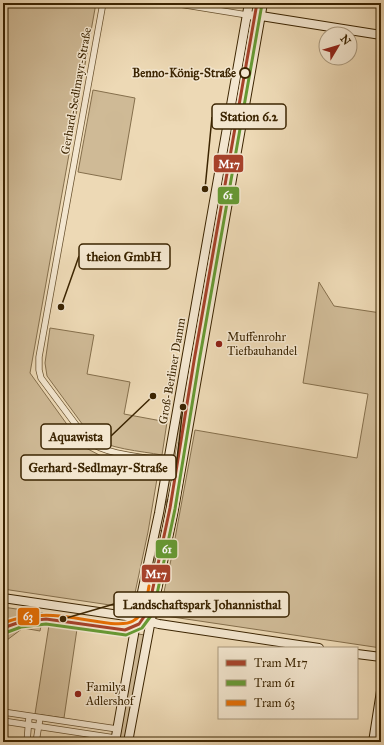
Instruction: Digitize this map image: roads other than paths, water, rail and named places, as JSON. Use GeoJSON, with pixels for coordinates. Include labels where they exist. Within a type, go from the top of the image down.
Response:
{"type":"FeatureCollection","features":[{"type":"Feature","properties":{"kind":"main road","name":"Groß-Berliner Damm"},"geometry":{"type":"LineString","coordinates":[[115,740],[168,461],[249,3]]}},
{"type":"Feature","properties":{"kind":"main road"},"geometry":{"type":"LineString","coordinates":[[128,742],[172,515],[263,3]]}},
{"type":"Feature","properties":{"kind":"main road"},"geometry":{"type":"LineString","coordinates":[[247,15],[381,35]]}},
{"type":"Feature","properties":{"kind":"main road"},"geometry":{"type":"LineString","coordinates":[[3,598],[313,647]]}},
{"type":"Feature","properties":{"kind":"main road"},"geometry":{"type":"LineString","coordinates":[[358,654],[381,657]]}},
{"type":"Feature","properties":{"kind":"main road"},"geometry":{"type":"LineString","coordinates":[[373,742],[381,691]]}},
{"type":"Feature","properties":{"kind":"street","name":"Gerhard-Sedlmayr-Straße"},"geometry":{"type":"LineString","coordinates":[[103,3],[41,348],[39,370],[44,382],[93,445],[104,450],[168,461]]}},
{"type":"Feature","properties":{"kind":"street"},"geometry":{"type":"LineString","coordinates":[[173,3],[247,15]]}},
{"type":"Feature","properties":{"kind":"street"},"geometry":{"type":"LineString","coordinates":[[3,712],[117,729]]}},
{"type":"Feature","properties":{"kind":"street"},"geometry":{"type":"LineString","coordinates":[[27,742],[29,717]]}},
{"type":"Feature","properties":{"kind":"street"},"geometry":{"type":"LineString","coordinates":[[36,742],[40,718]]}},
{"type":"Feature","properties":{"kind":"street"},"geometry":{"type":"LineString","coordinates":[[3,721],[115,740]]}},
{"type":"Feature","properties":{"kind":"tram line","name":"M17"},"geometry":{"type":"LineString","coordinates":[[3,628],[20,622],[46,619],[125,630],[139,624],[148,611],[170,508],[194,361],[257,3]]}},
{"type":"Feature","properties":{"kind":"tram line","name":"61"},"geometry":{"type":"LineString","coordinates":[[5,633],[21,627],[46,624],[126,635],[142,628],[153,613],[175,509],[199,362],[262,4]]}},
{"type":"Feature","properties":{"kind":"tram line"},"geometry":{"type":"LineString","coordinates":[[148,585],[155,564],[175,463],[180,451]]}},
{"type":"Feature","properties":{"kind":"tram line","name":"63"},"geometry":{"type":"LineString","coordinates":[[3,623],[24,617],[45,615],[118,624],[127,623],[137,618],[143,610],[149,586]]}},
{"type":"Feature","properties":{"kind":"place","name":"Benno-König-Straße"},"geometry":{"type":"Point","coordinates":[245,73]}},
{"type":"Feature","properties":{"kind":"place","name":"Station 6.2"},"geometry":{"type":"Point","coordinates":[205,189]}},
{"type":"Feature","properties":{"kind":"place","name":"theion GmbH"},"geometry":{"type":"Point","coordinates":[61,307]}},
{"type":"Feature","properties":{"kind":"place","name":"Muffenrohr Tiefbauhandel"},"geometry":{"type":"Point","coordinates":[219,344]}},
{"type":"Feature","properties":{"kind":"place","name":"Aquawista"},"geometry":{"type":"Point","coordinates":[153,396]}},
{"type":"Feature","properties":{"kind":"place","name":"Gerhard-Sedlmayr-Straße"},"geometry":{"type":"Point","coordinates":[183,407]}},
{"type":"Feature","properties":{"kind":"place","name":"Landschaftspark Johannisthal"},"geometry":{"type":"Point","coordinates":[63,619]}},
{"type":"Feature","properties":{"kind":"place","name":"Familya Adlershof"},"geometry":{"type":"Point","coordinates":[78,694]}}]}
